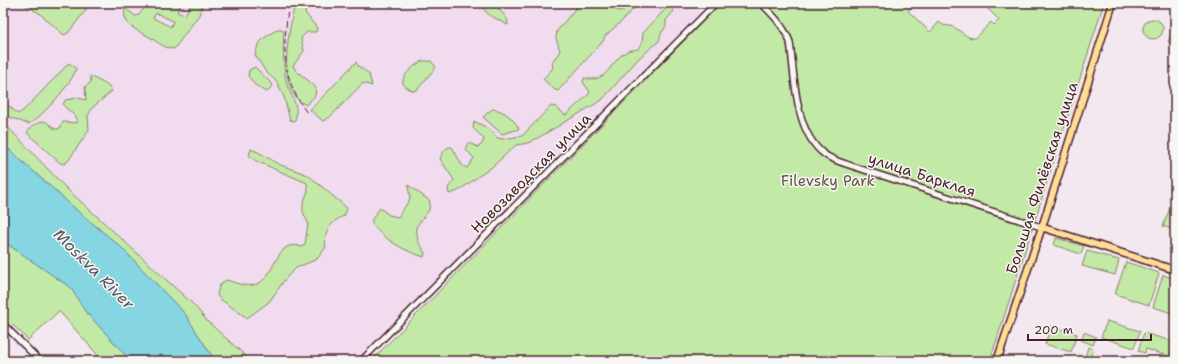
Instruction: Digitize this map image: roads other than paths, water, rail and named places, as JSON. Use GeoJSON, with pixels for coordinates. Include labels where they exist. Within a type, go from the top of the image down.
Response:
{"type":"FeatureCollection","features":[{"type":"Feature","properties":{"kind":"main road","name":"Большая Филёвская улица"},"geometry":{"type":"LineString","coordinates":[[997,361],[1113,3]]}},
{"type":"Feature","properties":{"kind":"main road","name":"улица Барклая"},"geometry":{"type":"LineString","coordinates":[[1041,228],[1175,270]]}},
{"type":"Feature","properties":{"kind":"street","name":"Новозаводская улица"},"geometry":{"type":"LineString","coordinates":[[363,359],[716,3]]}},
{"type":"Feature","properties":{"kind":"street","name":"улица Барклая"},"geometry":{"type":"LineString","coordinates":[[761,3],[778,21],[790,42],[802,121],[807,133],[825,154],[852,166],[1041,228]]}},
{"type":"Feature","properties":{"kind":"street"},"geometry":{"type":"LineString","coordinates":[[3,324],[40,361]]}},
{"type":"Feature","properties":{"kind":"water","name":"Moskva River"},"geometry":{"type":"Polygon","coordinates":[[[3,144],[80,213],[121,247],[185,314],[215,361],[131,361],[85,311],[71,288],[3,241],[3,144]]]}},
{"type":"Feature","properties":{"kind":"railway"},"geometry":{"type":"LineString","coordinates":[[289,3],[285,33],[288,73],[298,99],[307,113]]}},
{"type":"Feature","properties":{"kind":"park label","name":"Filevsky Park"},"geometry":{"type":"Point","coordinates":[828,181]}}]}
